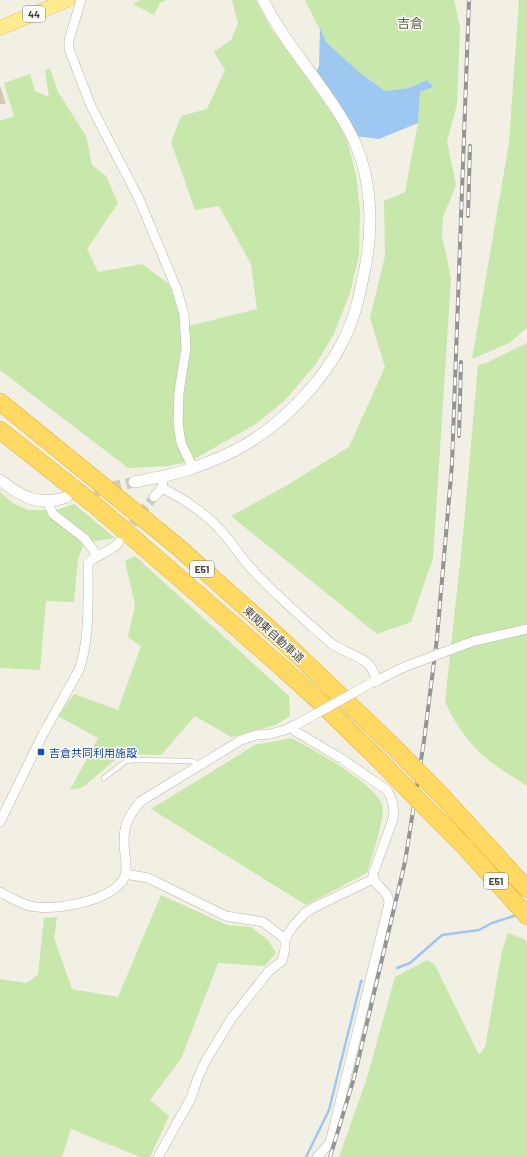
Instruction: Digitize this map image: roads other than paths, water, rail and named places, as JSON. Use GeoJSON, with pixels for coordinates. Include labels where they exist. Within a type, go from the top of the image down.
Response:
{"type":"FeatureCollection","features":[{"type":"Feature","properties":{"kind":"highway","name":"東関東自動車道"},"geometry":{"type":"LineString","coordinates":[[0,402],[177,546],[282,640],[394,747],[440,794],[527,889]]}},
{"type":"Feature","properties":{"kind":"highway","name":"東関東自動車道"},"geometry":{"type":"LineString","coordinates":[[0,430],[102,510],[317,699],[464,846],[527,916]]}},
{"type":"Feature","properties":{"kind":"main road","name":"44"},"geometry":{"type":"LineString","coordinates":[[0,28],[67,0]]}},
{"type":"Feature","properties":{"kind":"street"},"geometry":{"type":"LineString","coordinates":[[81,0],[69,40],[69,49],[90,106],[140,199],[177,290],[184,315],[186,348],[179,392],[178,423],[181,443],[193,468]]}},
{"type":"Feature","properties":{"kind":"street"},"geometry":{"type":"LineString","coordinates":[[134,482],[193,468],[242,447],[267,431],[318,381],[343,342],[356,307],[366,262],[369,235],[369,199],[366,180],[356,146],[342,118],[326,93],[291,47],[263,0]]}},
{"type":"Feature","properties":{"kind":"street"},"geometry":{"type":"LineString","coordinates":[[154,497],[162,488],[164,476]]}},
{"type":"Feature","properties":{"kind":"street"},"geometry":{"type":"LineString","coordinates":[[0,480],[24,497],[47,501],[67,497]]}},
{"type":"Feature","properties":{"kind":"street"},"geometry":{"type":"LineString","coordinates":[[162,488],[199,510],[213,522],[223,532],[249,566],[271,589],[332,644],[340,650],[357,657],[370,665],[374,682]]}},
{"type":"Feature","properties":{"kind":"street"},"geometry":{"type":"LineString","coordinates":[[47,501],[53,514],[84,538],[98,556]]}},
{"type":"Feature","properties":{"kind":"street"},"geometry":{"type":"LineString","coordinates":[[0,822],[42,736],[82,662],[87,618],[88,564],[91,559],[115,549],[119,542]]}},
{"type":"Feature","properties":{"kind":"street"},"geometry":{"type":"LineString","coordinates":[[0,892],[26,905],[37,907],[57,907],[106,895],[116,889],[125,874],[126,865],[123,840],[126,825],[132,811],[141,801],[241,740],[256,735],[270,734],[294,726],[404,667],[474,641],[527,629]]}},
{"type":"Feature","properties":{"kind":"street"},"geometry":{"type":"LineString","coordinates":[[294,726],[295,731],[342,758],[387,790],[391,797],[394,811],[393,819],[373,874],[373,879],[376,884],[387,893],[389,903],[330,1143],[317,1157]]}},
{"type":"Feature","properties":{"kind":"street"},"geometry":{"type":"LineString","coordinates":[[125,874],[148,878],[226,916],[263,922],[285,939]]}},
{"type":"Feature","properties":{"kind":"street"},"geometry":{"type":"LineString","coordinates":[[158,1157],[191,1098],[205,1062],[231,1019],[269,971],[282,961],[285,949],[285,939],[293,926],[306,912],[373,879]]}},
{"type":"Feature","properties":{"kind":"lane"},"geometry":{"type":"LineString","coordinates":[[104,778],[126,761],[190,761],[200,765]]}},
{"type":"Feature","properties":{"kind":"water"},"geometry":{"type":"Polygon","coordinates":[[[320,28],[326,42],[359,72],[385,91],[409,88],[427,80],[433,87],[420,92],[418,123],[379,139],[354,136],[316,72],[319,66],[320,28]]]}},
{"type":"Feature","properties":{"kind":"waterway"},"geometry":{"type":"LineString","coordinates":[[397,968],[410,963],[442,935],[479,930],[492,923],[517,915]]}},
{"type":"Feature","properties":{"kind":"waterway"},"geometry":{"type":"LineString","coordinates":[[306,1157],[329,1110],[362,981]]}},
{"type":"Feature","properties":{"kind":"tunnel"},"geometry":{"type":"LineString","coordinates":[[78,495],[134,482]]}},
{"type":"Feature","properties":{"kind":"tunnel"},"geometry":{"type":"LineString","coordinates":[[124,535],[154,497]]}},
{"type":"Feature","properties":{"kind":"railway"},"geometry":{"type":"LineString","coordinates":[[330,1157],[354,1078],[405,862],[424,741],[437,638],[452,464],[469,0]]}},
{"type":"Feature","properties":{"kind":"railway"},"geometry":{"type":"LineString","coordinates":[[468,216],[470,146]]}},
{"type":"Feature","properties":{"kind":"railway"},"geometry":{"type":"LineString","coordinates":[[459,436],[461,362]]}},
{"type":"Feature","properties":{"kind":"place","name":"吉倉共同利用施設"},"geometry":{"type":"Point","coordinates":[41,752]}},
{"type":"Feature","properties":{"kind":"district","name":"吉倉"},"geometry":{"type":"Point","coordinates":[410,23]}}]}
